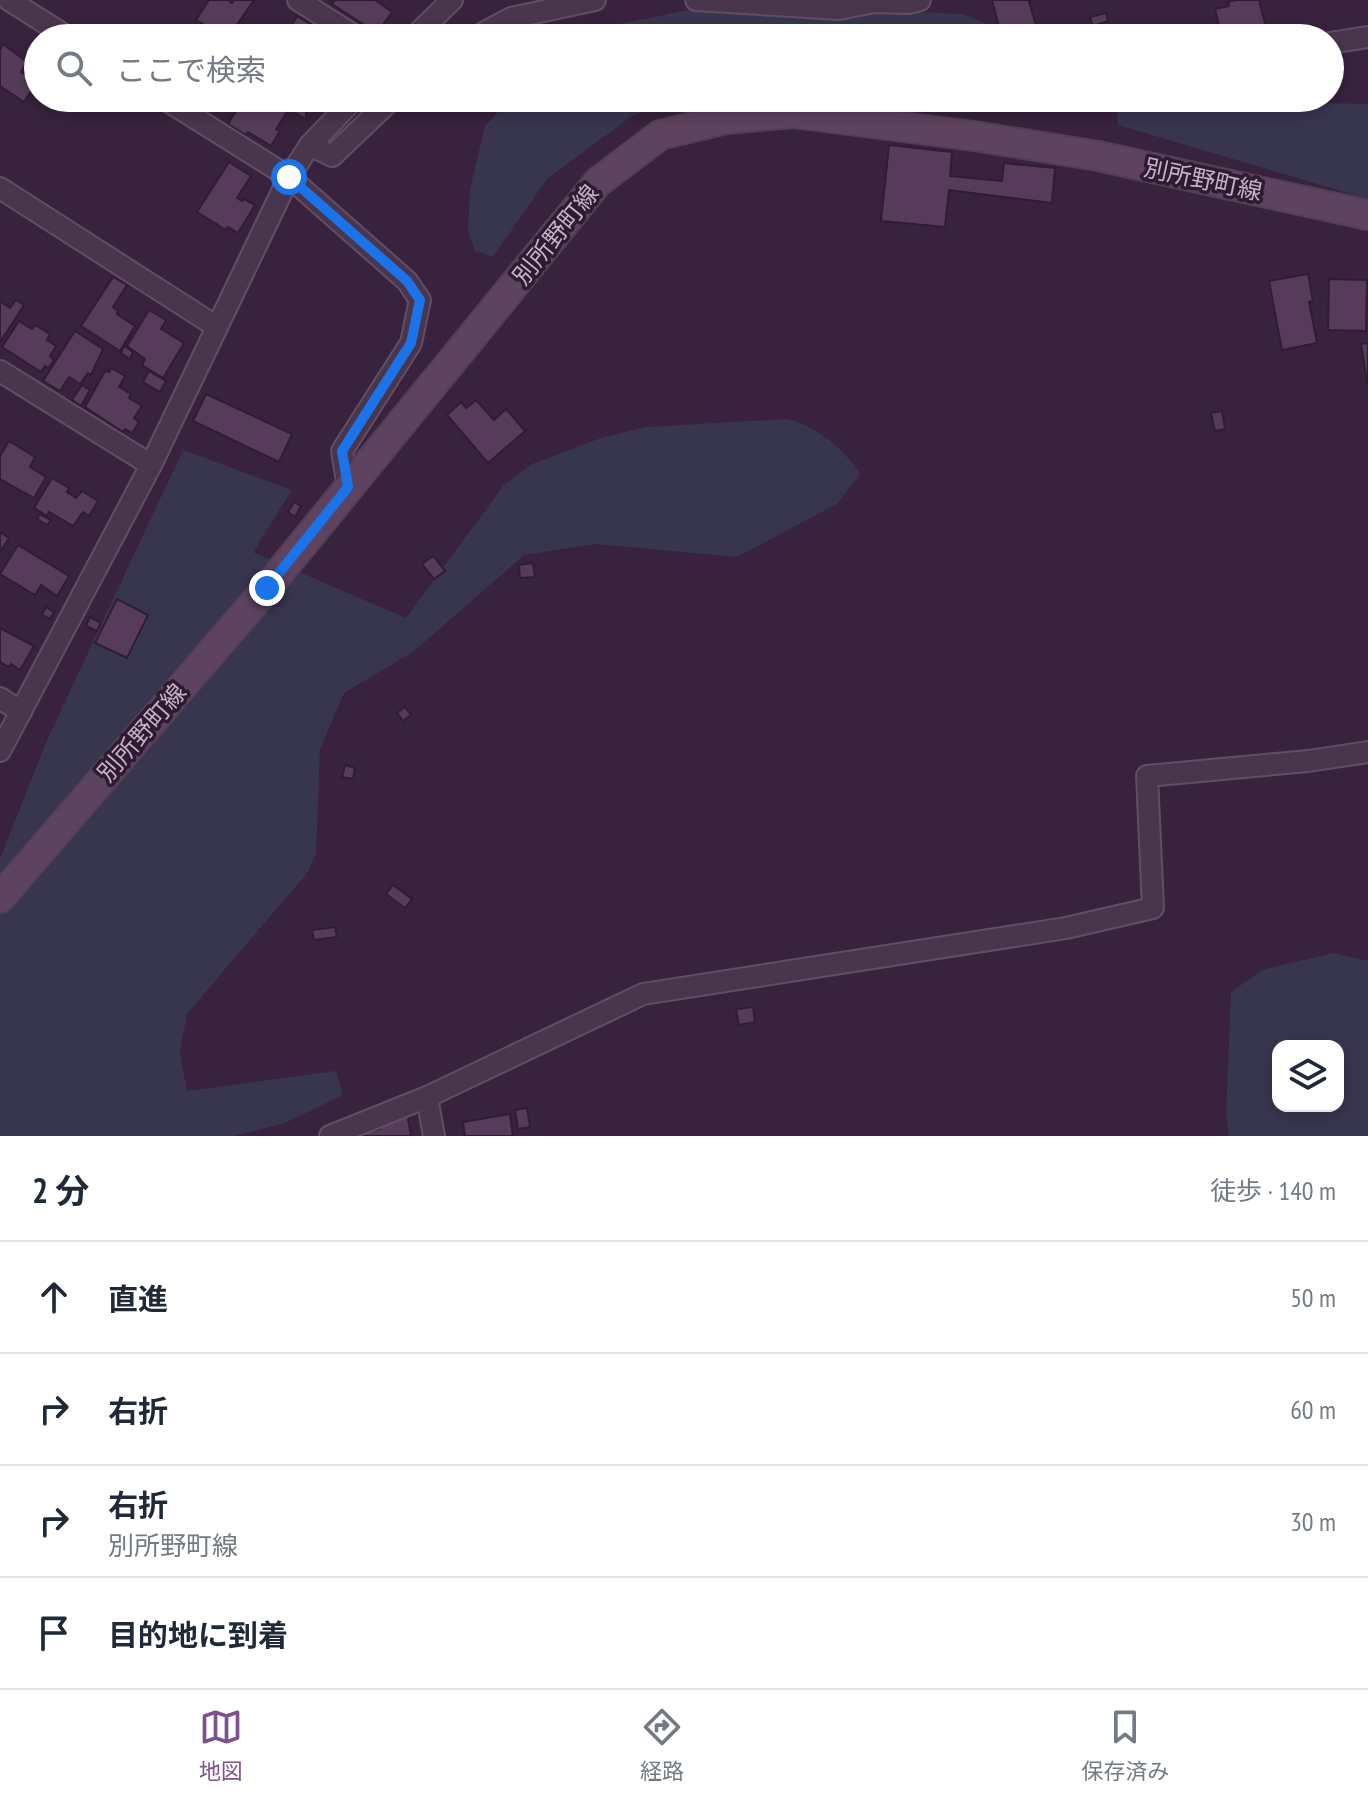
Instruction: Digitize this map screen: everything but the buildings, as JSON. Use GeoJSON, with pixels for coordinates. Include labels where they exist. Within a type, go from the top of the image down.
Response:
{"type":"FeatureCollection","features":[{"type":"Feature","properties":{"kind":"main road","name":"別所野町線"},"geometry":{"type":"LineString","coordinates":[[0,898],[267,588],[598,182],[660,135],[726,119],[793,113],[974,136],[1098,156],[1368,215]]}},
{"type":"Feature","properties":{"kind":"street"},"geometry":{"type":"LineString","coordinates":[[9,0],[47,24]]}},
{"type":"Feature","properties":{"kind":"street"},"geometry":{"type":"LineString","coordinates":[[298,0],[336,24]]}},
{"type":"Feature","properties":{"kind":"street"},"geometry":{"type":"LineString","coordinates":[[427,24],[452,0]]}},
{"type":"Feature","properties":{"kind":"street"},"geometry":{"type":"LineString","coordinates":[[500,24],[511,18],[595,0]]}},
{"type":"Feature","properties":{"kind":"street"},"geometry":{"type":"LineString","coordinates":[[696,0],[838,5],[920,0]]}},
{"type":"Feature","properties":{"kind":"street"},"geometry":{"type":"LineString","coordinates":[[1344,41],[1368,37]]}},
{"type":"Feature","properties":{"kind":"street"},"geometry":{"type":"LineString","coordinates":[[185,112],[289,177],[407,281],[420,300],[411,343],[342,451],[348,487]]}},
{"type":"Feature","properties":{"kind":"street"},"geometry":{"type":"LineString","coordinates":[[0,751],[151,465],[289,177],[310,145],[342,112]]}},
{"type":"Feature","properties":{"kind":"street"},"geometry":{"type":"LineString","coordinates":[[310,145],[332,156],[378,112]]}},
{"type":"Feature","properties":{"kind":"street"},"geometry":{"type":"LineString","coordinates":[[832,118],[840,112]]}},
{"type":"Feature","properties":{"kind":"street"},"geometry":{"type":"LineString","coordinates":[[0,188],[217,327]]}},
{"type":"Feature","properties":{"kind":"street"},"geometry":{"type":"LineString","coordinates":[[3,379],[151,465]]}},
{"type":"Feature","properties":{"kind":"street"},"geometry":{"type":"LineString","coordinates":[[0,698],[21,712]]}},
{"type":"Feature","properties":{"kind":"street"},"geometry":{"type":"LineString","coordinates":[[330,1136],[427,1097],[643,994],[1066,928],[1153,908],[1147,776],[1308,761],[1368,752]]}},
{"type":"Feature","properties":{"kind":"street"},"geometry":{"type":"LineString","coordinates":[[427,1097],[434,1136]]}},
{"type":"Feature","properties":{"kind":"shaded area"},"geometry":{"type":"Polygon","coordinates":[[[718,4],[963,14],[987,24],[619,24],[718,4]]]}},
{"type":"Feature","properties":{"kind":"shaded area"},"geometry":{"type":"Polygon","coordinates":[[[1344,103],[1368,104],[1368,199],[1118,125],[1117,112],[1344,112],[1344,103]]]}},
{"type":"Feature","properties":{"kind":"shaded area"},"geometry":{"type":"Polygon","coordinates":[[[498,112],[642,112],[632,116],[547,179],[493,257],[475,251],[468,230],[470,189],[485,126],[498,112]]]}},
{"type":"Feature","properties":{"kind":"shaded area"},"geometry":{"type":"Polygon","coordinates":[[[787,419],[809,427],[829,440],[860,474],[837,504],[737,557],[596,544],[524,555],[413,652],[344,693],[320,749],[316,854],[308,872],[187,1014],[180,1052],[187,1091],[336,1071],[343,1095],[285,1123],[234,1136],[0,1136],[0,859],[47,740],[183,450],[292,490],[253,552],[406,618],[504,485],[532,464],[601,438],[646,427],[787,419]]]}},
{"type":"Feature","properties":{"kind":"shaded area"},"geometry":{"type":"Polygon","coordinates":[[[1333,953],[1368,961],[1368,1136],[1229,1136],[1226,1116],[1231,992],[1262,970],[1333,953]]]}},
{"type":"Feature","properties":{"kind":"route"},"geometry":{"type":"LineString","coordinates":[[267,588],[348,487],[342,451],[411,343],[420,300],[407,281],[289,177]]}}]}
